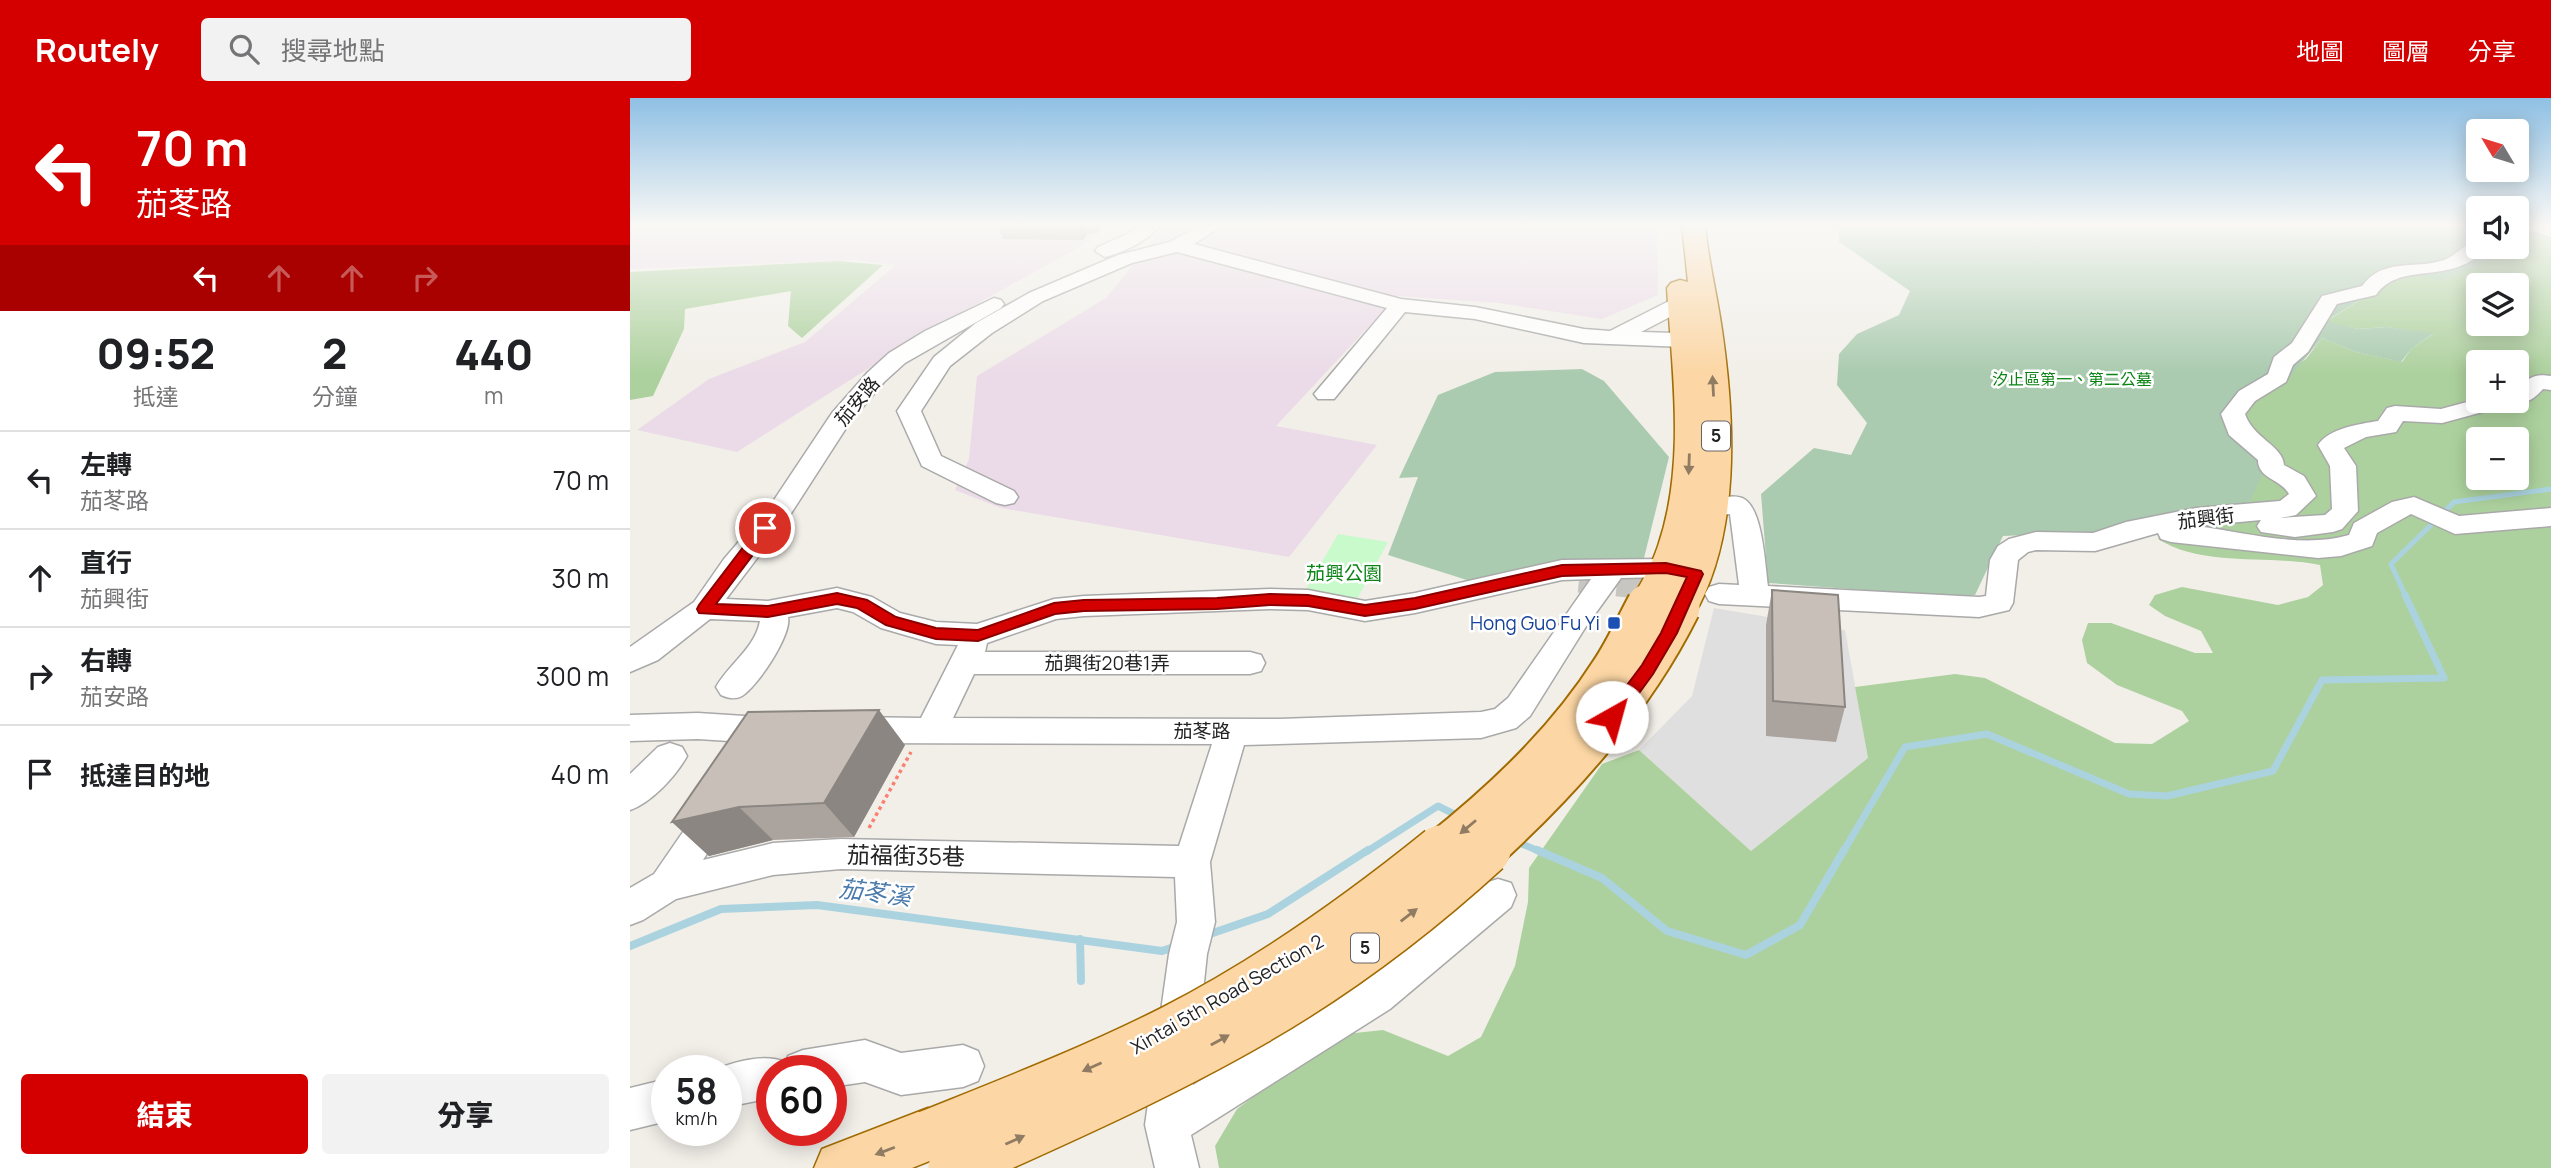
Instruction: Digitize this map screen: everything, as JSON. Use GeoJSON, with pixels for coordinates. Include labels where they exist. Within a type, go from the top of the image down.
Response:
{"type":"FeatureCollection","features":[{"type":"Feature","properties":{"kind":"main road","name":"Xintai 5th Road Section 2"},"geometry":{"type":"LineString","coordinates":[[1688,274],[1693,299]]}},
{"type":"Feature","properties":{"kind":"main road","name":"Xintai 5th Road Section 2"},"geometry":{"type":"LineString","coordinates":[[953,1168],[1131,1087],[1200,1051],[1329,975],[1386,933],[1493,845],[1549,788],[1626,700],[1647,670],[1713,508],[1718,462],[1697,339],[1693,274]]}},
{"type":"Feature","properties":{"kind":"main road","name":"Xintai 5th Road Section 2"},"geometry":{"type":"LineString","coordinates":[[841,1168],[1061,1081],[1135,1048],[1275,970],[1390,892],[1474,823],[1533,766],[1682,589],[1676,542],[1687,492],[1697,339]]}},
{"type":"Feature","properties":{"kind":"street","name":"茄安路"},"geometry":{"type":"LineString","coordinates":[[630,661],[647,652],[704,609],[734,566],[781,509],[840,418],[897,358],[1048,274]]}},
{"type":"Feature","properties":{"kind":"street"},"geometry":{"type":"LineString","coordinates":[[1005,497],[931,460],[909,411],[942,362],[984,328],[1036,297],[1090,274]]}},
{"type":"Feature","properties":{"kind":"street"},"geometry":{"type":"LineString","coordinates":[[1283,274],[1400,305],[1475,313],[1584,336],[1697,339]]}},
{"type":"Feature","properties":{"kind":"street","name":"茄興街"},"geometry":{"type":"LineString","coordinates":[[1682,589],[1979,607],[1999,603],[2004,560],[2008,552],[2019,545],[2036,541],[2095,542],[2126,531],[2183,520],[2287,509],[2303,496],[2295,482],[2271,468],[2271,458],[2238,430],[2233,414],[2238,403],[2252,391],[2277,377],[2282,362],[2308,336],[2329,300],[2369,291],[2372,285],[2393,274]]}},
{"type":"Feature","properties":{"kind":"street"},"geometry":{"type":"LineString","coordinates":[[1618,335],[1693,299]]}},
{"type":"Feature","properties":{"kind":"street"},"geometry":{"type":"LineString","coordinates":[[1326,394],[1400,305]]}},
{"type":"Feature","properties":{"kind":"street"},"geometry":{"type":"LineString","coordinates":[[2529,391],[2538,381],[2551,383]]}},
{"type":"Feature","properties":{"kind":"street"},"geometry":{"type":"LineString","coordinates":[[2183,520],[2232,526],[2295,528],[2333,523],[2345,511],[2344,477],[2343,466],[2330,445],[2360,431],[2387,427],[2395,413],[2442,416],[2466,409]]}},
{"type":"Feature","properties":{"kind":"street"},"geometry":{"type":"LineString","coordinates":[[1713,508],[1736,505],[1743,512],[1755,595]]}},
{"type":"Feature","properties":{"kind":"street"},"geometry":{"type":"LineString","coordinates":[[2126,531],[2195,533],[2217,539],[2269,546],[2344,548],[2362,540],[2364,529],[2401,508],[2414,505],[2455,525],[2551,517]]}},
{"type":"Feature","properties":{"kind":"street"},"geometry":{"type":"LineString","coordinates":[[927,729],[971,649],[1054,609],[1270,599],[1308,600],[1365,611],[1415,603],[1562,570],[1614,568],[1682,589]]}},
{"type":"Feature","properties":{"kind":"street","name":"茄苳路"},"geometry":{"type":"LineString","coordinates":[[630,728],[698,726],[754,764],[818,731],[927,729],[1279,732],[1481,725],[1505,719],[1519,707],[1574,621],[1614,568]]}},
{"type":"Feature","properties":{"kind":"street"},"geometry":{"type":"LineString","coordinates":[[1486,586],[1579,580]]}},
{"type":"Feature","properties":{"kind":"street"},"geometry":{"type":"LineString","coordinates":[[704,609],[768,611],[837,598],[862,604],[891,621],[936,634],[971,649]]}},
{"type":"Feature","properties":{"kind":"street"},"geometry":{"type":"LineString","coordinates":[[732,687],[772,635],[775,620],[768,611]]}},
{"type":"Feature","properties":{"kind":"street","name":"茄興街20巷1弄"},"geometry":{"type":"LineString","coordinates":[[971,649],[1250,663]]}},
{"type":"Feature","properties":{"kind":"street"},"geometry":{"type":"LineString","coordinates":[[1177,1168],[1167,1125],[1192,938],[1192,862],[1232,731]]}},
{"type":"Feature","properties":{"kind":"street"},"geometry":{"type":"LineString","coordinates":[[630,796],[670,756]]}},
{"type":"Feature","properties":{"kind":"street"},"geometry":{"type":"LineString","coordinates":[[672,877],[708,844],[754,764]]}},
{"type":"Feature","properties":{"kind":"street","name":"茄福街35巷"},"geometry":{"type":"LineString","coordinates":[[630,908],[672,877],[773,859],[855,855],[1192,862]]}},
{"type":"Feature","properties":{"kind":"street"},"geometry":{"type":"LineString","coordinates":[[1167,1125],[1376,996],[1498,895]]}},
{"type":"Feature","properties":{"kind":"street"},"geometry":{"type":"LineString","coordinates":[[847,1064],[865,1061],[901,1074],[962,1066]]}},
{"type":"Feature","properties":{"kind":"street"},"geometry":{"type":"LineString","coordinates":[[630,1109],[651,1104]]}},
{"type":"Feature","properties":{"kind":"path"},"geometry":{"type":"LineString","coordinates":[[855,855],[927,729]]}},
{"type":"Feature","properties":{"kind":"shaded area"},"geometry":{"type":"Polygon","coordinates":[[[885,274],[1031,274],[921,335],[737,452],[637,430],[709,379],[805,342],[885,274]]]}},
{"type":"Feature","properties":{"kind":"shaded area"},"geometry":{"type":"Polygon","coordinates":[[[1126,274],[1658,274],[1658,295],[1602,319],[1499,303],[1397,296],[1276,426],[1377,445],[1289,557],[1001,508],[955,490],[969,459],[977,376],[1106,298],[1126,274]]]}},
{"type":"Feature","properties":{"kind":"shaded area"},"geometry":{"type":"Polygon","coordinates":[[[1714,608],[1845,630],[1868,758],[1751,851],[1639,750],[1692,696],[1714,608]]]}},
{"type":"Feature","properties":{"kind":"green space"},"geometry":{"type":"Polygon","coordinates":[[[630,274],[873,274],[802,338],[788,326],[791,291],[685,309],[684,329],[653,396],[630,400],[630,274]]]}},
{"type":"Feature","properties":{"kind":"green space","name":"汐止區第一、第二公墓"},"geometry":{"type":"Polygon","coordinates":[[[1885,274],[2458,274],[2441,280],[2402,274],[2326,321],[2358,329],[2386,327],[2434,333],[2411,349],[2401,362],[2356,352],[2322,338],[2289,378],[2250,401],[2240,427],[2268,460],[2248,507],[2087,536],[2003,536],[1975,595],[1934,595],[1768,583],[1761,494],[1814,448],[1851,455],[1867,423],[1837,385],[1839,354],[1857,334],[1899,315],[1910,291],[1885,274]]]}},
{"type":"Feature","properties":{"kind":"green space"},"geometry":{"type":"Polygon","coordinates":[[[2402,274],[2466,274],[2466,336],[2529,336],[2529,274],[2551,274],[2551,1168],[1219,1168],[1215,1146],[1237,1109],[1336,1035],[1383,1030],[1448,1056],[1481,1037],[1515,966],[1528,902],[1529,868],[1602,764],[1639,750],[1751,851],[1868,758],[1855,687],[1955,674],[1985,678],[2115,743],[2152,744],[2189,721],[2182,711],[2117,685],[2087,663],[2082,640],[2088,623],[2111,623],[2195,653],[2213,653],[2201,631],[2165,616],[2149,605],[2155,595],[2182,587],[2278,605],[2308,597],[2323,585],[2320,565],[2195,554],[2158,539],[2166,527],[2259,479],[2268,460],[2240,427],[2250,401],[2306,359],[2322,338],[2356,352],[2402,362],[2411,349],[2433,334],[2386,327],[2358,329],[2325,322],[2402,274]]]}},
{"type":"Feature","properties":{"kind":"green space"},"geometry":{"type":"Polygon","coordinates":[[[1582,369],[1604,381],[1669,457],[1643,562],[1521,571],[1470,581],[1388,555],[1418,477],[1399,478],[1438,395],[1495,372],[1582,369]]]}},
{"type":"Feature","properties":{"kind":"green space","name":"茄興公園"},"geometry":{"type":"Polygon","coordinates":[[[1338,534],[1388,542],[1355,603],[1302,596],[1338,534]]]}},
{"type":"Feature","properties":{"kind":"building"},"geometry":{"type":"Polygon","coordinates":[[[1772,590],[1838,595],[1845,707],[1773,701],[1772,590]]]}},
{"type":"Feature","properties":{"kind":"building"},"geometry":{"type":"Polygon","coordinates":[[[879,710],[824,803],[739,807],[672,822],[748,712],[879,710]]]}},
{"type":"Feature","properties":{"kind":"waterway"},"geometry":{"type":"LineString","coordinates":[[2445,511],[2454,502],[2551,489]]}},
{"type":"Feature","properties":{"kind":"waterway"},"geometry":{"type":"LineString","coordinates":[[2406,597],[2391,564],[2432,524]]}},
{"type":"Feature","properties":{"kind":"waterway"},"geometry":{"type":"LineString","coordinates":[[1843,852],[1905,747],[1987,734],[2129,794],[2167,796],[2273,771],[2322,680],[2444,678],[2405,595]]}},
{"type":"Feature","properties":{"kind":"waterway"},"geometry":{"type":"LineString","coordinates":[[1366,852],[1438,806],[1460,817]]}},
{"type":"Feature","properties":{"kind":"waterway"},"geometry":{"type":"LineString","coordinates":[[1515,841],[1541,852]]}},
{"type":"Feature","properties":{"kind":"waterway"},"geometry":{"type":"LineString","coordinates":[[1207,935],[1268,914],[1368,850]]}},
{"type":"Feature","properties":{"kind":"waterway"},"geometry":{"type":"LineString","coordinates":[[1537,850],[1602,878],[1667,931],[1746,955],[1800,925],[1844,850]]}},
{"type":"Feature","properties":{"kind":"waterway","name":"茄苳溪"},"geometry":{"type":"LineString","coordinates":[[630,946],[721,909],[817,905],[1080,940]]}},
{"type":"Feature","properties":{"kind":"waterway"},"geometry":{"type":"LineString","coordinates":[[1080,940],[1162,951],[1177,946]]}},
{"type":"Feature","properties":{"kind":"waterway","name":"茄苳溪"},"geometry":{"type":"LineString","coordinates":[[1080,940],[1081,981]]}},
{"type":"Feature","properties":{"kind":"tunnel"},"geometry":{"type":"LineString","coordinates":[[1579,580],[1679,590]]}},
{"type":"Feature","properties":{"kind":"place","name":"Hong Guo Fu Yi"},"geometry":{"type":"Point","coordinates":[1614,623]}},
{"type":"Feature","properties":{"kind":"route"},"geometry":{"type":"LineString","coordinates":[[765,528],[704,609],[768,611],[837,598],[862,604],[891,621],[936,634],[978,635],[1054,609],[1084,606],[1270,599],[1308,600],[1365,611],[1415,603],[1562,570],[1666,568],[1696,574],[1669,633],[1647,670],[1612,717]]}}]}
